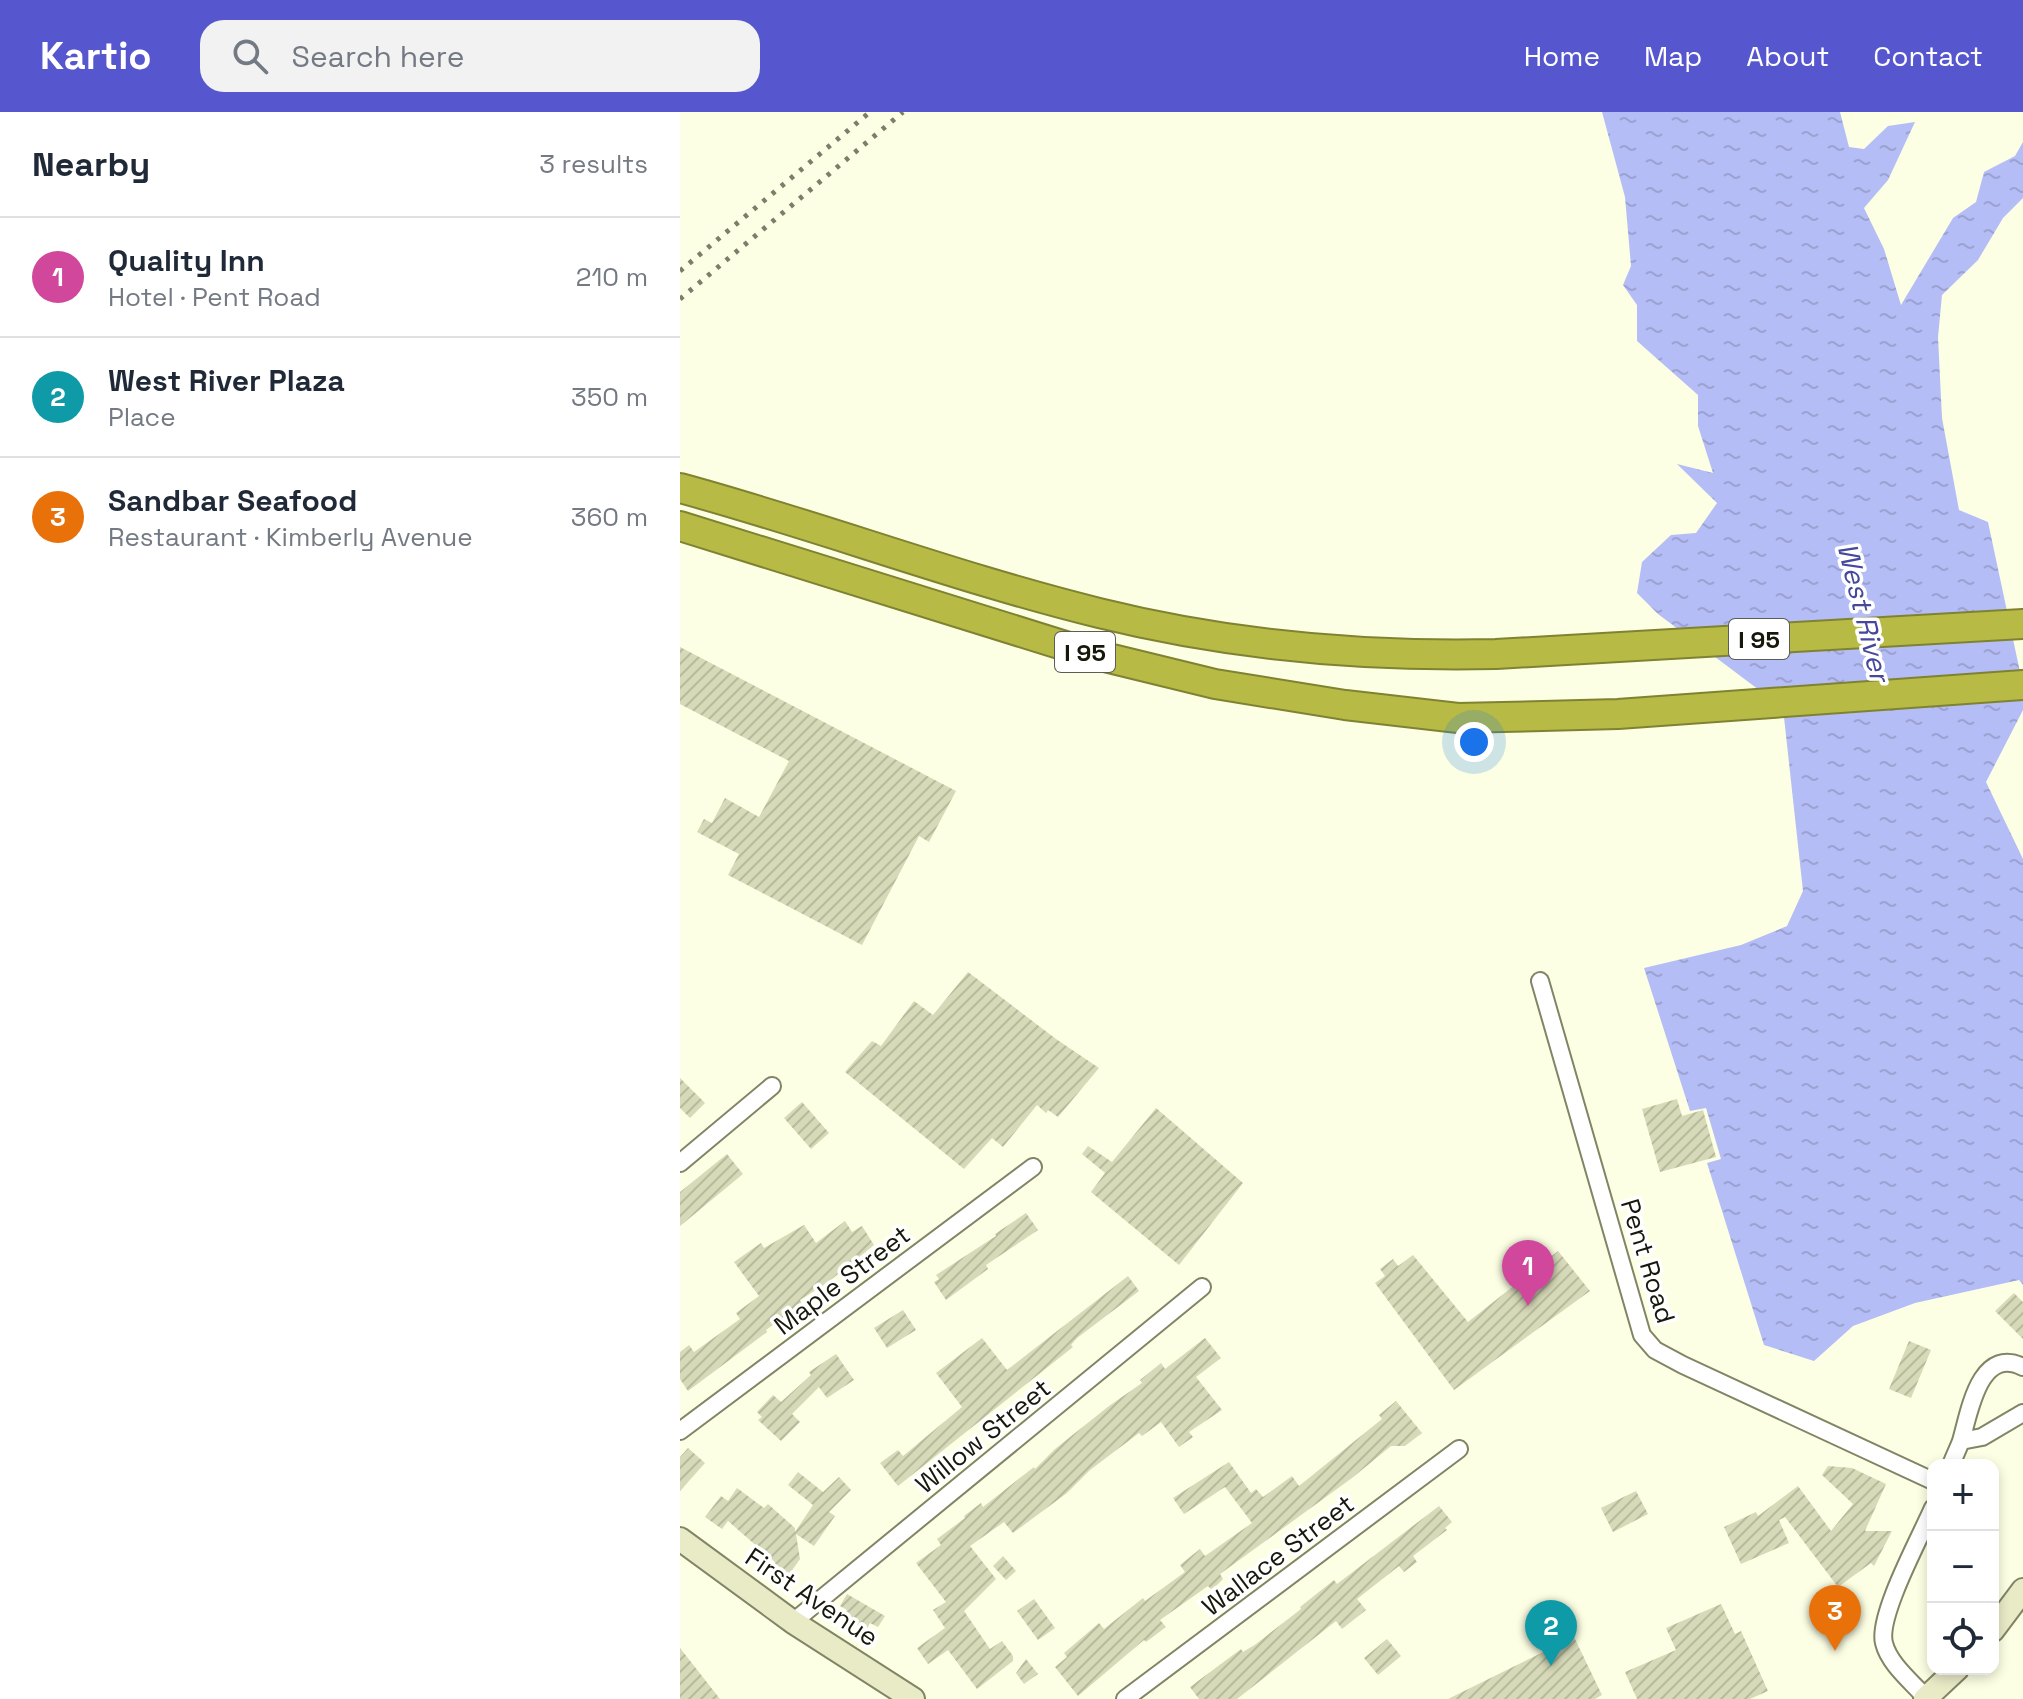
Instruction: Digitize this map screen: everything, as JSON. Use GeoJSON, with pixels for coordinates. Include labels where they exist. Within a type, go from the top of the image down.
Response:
{"type":"FeatureCollection","features":[{"type":"Feature","properties":{"kind":"highway","name":"I 95"},"geometry":{"type":"LineString","coordinates":[[692,492],[1037,596],[1163,627],[1295,646],[1420,654],[1496,654],[2023,624]]}},
{"type":"Feature","properties":{"kind":"highway","name":"I 95"},"geometry":{"type":"LineString","coordinates":[[680,526],[1088,653],[1215,684],[1345,705],[1458,718],[1618,714],[2023,685]]}},
{"type":"Feature","properties":{"kind":"main road","name":"First Avenue"},"geometry":{"type":"LineString","coordinates":[[680,1539],[793,1622],[913,1699]]}},
{"type":"Feature","properties":{"kind":"main road"},"geometry":{"type":"LineString","coordinates":[[1999,1622],[2023,1590]]}},
{"type":"Feature","properties":{"kind":"main road"},"geometry":{"type":"LineString","coordinates":[[1925,1698],[1950,1675]]}},
{"type":"Feature","properties":{"kind":"street","name":"Pent Road"},"geometry":{"type":"LineString","coordinates":[[1540,981],[1642,1335],[1655,1350],[1683,1365],[1927,1478]]}},
{"type":"Feature","properties":{"kind":"street"},"geometry":{"type":"LineString","coordinates":[[680,1163],[772,1086]]}},
{"type":"Feature","properties":{"kind":"street","name":"Maple Street"},"geometry":{"type":"LineString","coordinates":[[680,1431],[1033,1167]]}},
{"type":"Feature","properties":{"kind":"street","name":"Willow Street"},"geometry":{"type":"LineString","coordinates":[[793,1622],[1202,1287]]}},
{"type":"Feature","properties":{"kind":"street"},"geometry":{"type":"LineString","coordinates":[[1954,1459],[1970,1404],[1987,1371],[2003,1363],[2023,1367]]}},
{"type":"Feature","properties":{"kind":"street"},"geometry":{"type":"LineString","coordinates":[[1961,1441],[1982,1437],[2023,1413]]}},
{"type":"Feature","properties":{"kind":"street","name":"Wallace Street"},"geometry":{"type":"LineString","coordinates":[[1125,1699],[1459,1449]]}},
{"type":"Feature","properties":{"kind":"street"},"geometry":{"type":"LineString","coordinates":[[1925,1698],[1889,1655],[1883,1636],[1889,1606],[1927,1521]]}},
{"type":"Feature","properties":{"kind":"water","name":"West River"},"geometry":{"type":"Polygon","coordinates":[[[1602,112],[1840,112],[1849,147],[1864,149],[1888,126],[1915,122],[1888,180],[1864,208],[1884,249],[1901,305],[1953,218],[1976,202],[1984,172],[2015,156],[2023,142],[2023,198],[2003,218],[1978,260],[1942,295],[1938,337],[1942,418],[1959,510],[1988,522],[2023,686],[2023,710],[1986,782],[2023,859],[2023,1285],[2019,1280],[1915,1303],[1853,1326],[1814,1361],[1764,1345],[1707,1163],[1721,1159],[1706,1108],[1690,1111],[1644,968],[1741,945],[1787,926],[1803,891],[1783,708],[1658,614],[1637,593],[1642,562],[1671,535],[1696,533],[1717,503],[1677,464],[1713,473],[1698,426],[1698,395],[1637,341],[1637,305],[1623,285],[1631,266],[1625,197],[1602,112]]]}},
{"type":"Feature","properties":{"kind":"building"},"geometry":{"type":"Polygon","coordinates":[[[680,647],[956,791],[929,842],[919,836],[862,945],[728,875],[739,854],[697,832],[704,819],[712,823],[725,798],[759,817],[789,761],[680,704],[680,647]]]}},
{"type":"Feature","properties":{"kind":"building"},"geometry":{"type":"Polygon","coordinates":[[[968,972],[1099,1068],[1058,1117],[1048,1110],[1046,1113],[1037,1105],[1003,1147],[992,1138],[964,1169],[845,1072],[872,1041],[881,1046],[914,1001],[933,1015],[968,972]]]}},
{"type":"Feature","properties":{"kind":"building"},"geometry":{"type":"Polygon","coordinates":[[[680,1078],[705,1103],[690,1118],[680,1108],[680,1078]]]}},
{"type":"Feature","properties":{"kind":"building"},"geometry":{"type":"Polygon","coordinates":[[[1677,1099],[1682,1116],[1703,1110],[1716,1157],[1660,1172],[1642,1109],[1677,1099]]]}},
{"type":"Feature","properties":{"kind":"building"},"geometry":{"type":"Polygon","coordinates":[[[802,1102],[829,1133],[811,1149],[784,1118],[802,1102]]]}},
{"type":"Feature","properties":{"kind":"building"},"geometry":{"type":"Polygon","coordinates":[[[1156,1108],[1243,1183],[1179,1265],[1091,1192],[1105,1173],[1082,1154],[1088,1146],[1112,1162],[1156,1108]]]}},
{"type":"Feature","properties":{"kind":"building"},"geometry":{"type":"Polygon","coordinates":[[[727,1154],[743,1174],[680,1226],[680,1192],[727,1154]]]}},
{"type":"Feature","properties":{"kind":"building"},"geometry":{"type":"Polygon","coordinates":[[[1026,1213],[1038,1230],[986,1265],[988,1269],[946,1300],[934,1282],[939,1279],[936,1275],[1026,1213]]]}},
{"type":"Feature","properties":{"kind":"building"},"geometry":{"type":"Polygon","coordinates":[[[845,1221],[852,1232],[862,1226],[874,1245],[827,1283],[800,1300],[802,1304],[688,1391],[680,1379],[680,1352],[689,1345],[694,1352],[740,1319],[736,1313],[759,1296],[734,1262],[761,1243],[764,1248],[804,1225],[816,1243],[845,1221]]]}},
{"type":"Feature","properties":{"kind":"building"},"geometry":{"type":"Polygon","coordinates":[[[1558,1251],[1590,1291],[1454,1390],[1375,1283],[1385,1276],[1380,1269],[1393,1259],[1398,1266],[1413,1255],[1468,1322],[1558,1251]]]}},
{"type":"Feature","properties":{"kind":"building"},"geometry":{"type":"Polygon","coordinates":[[[1128,1276],[1139,1291],[1077,1338],[1071,1345],[1073,1347],[898,1486],[880,1463],[898,1450],[903,1456],[962,1407],[936,1373],[982,1338],[1007,1370],[1128,1276]]]}},
{"type":"Feature","properties":{"kind":"building"},"geometry":{"type":"Polygon","coordinates":[[[2014,1293],[2023,1302],[2023,1339],[1995,1311],[2014,1293]]]}},
{"type":"Feature","properties":{"kind":"building"},"geometry":{"type":"Polygon","coordinates":[[[903,1310],[916,1330],[887,1348],[874,1328],[903,1310]]]}},
{"type":"Feature","properties":{"kind":"building"},"geometry":{"type":"Polygon","coordinates":[[[1205,1338],[1221,1358],[1196,1377],[1222,1410],[1189,1432],[1193,1437],[1179,1447],[1161,1422],[1142,1436],[1139,1433],[1013,1533],[1004,1522],[970,1546],[996,1579],[964,1611],[990,1649],[1002,1641],[1013,1656],[1013,1661],[977,1689],[948,1650],[928,1664],[917,1648],[945,1628],[933,1610],[946,1602],[916,1563],[941,1545],[937,1539],[964,1516],[981,1503],[983,1507],[1035,1469],[1055,1449],[1142,1383],[1140,1380],[1161,1363],[1165,1369],[1205,1338]]]}},
{"type":"Feature","properties":{"kind":"building"},"geometry":{"type":"Polygon","coordinates":[[[1909,1341],[1931,1350],[1911,1398],[1889,1389],[1909,1341]]]}},
{"type":"Feature","properties":{"kind":"building"},"geometry":{"type":"Polygon","coordinates":[[[836,1354],[854,1380],[827,1398],[819,1387],[792,1414],[800,1422],[781,1441],[758,1420],[762,1417],[757,1412],[773,1395],[781,1402],[811,1375],[809,1372],[836,1354]]]}},
{"type":"Feature","properties":{"kind":"building"},"geometry":{"type":"Polygon","coordinates":[[[1396,1401],[1422,1433],[1405,1446],[1391,1446],[1220,1574],[1223,1579],[1217,1585],[1211,1589],[1208,1586],[1160,1620],[1166,1627],[1146,1642],[1144,1640],[1078,1696],[1055,1667],[1067,1657],[1064,1653],[1099,1623],[1104,1629],[1143,1598],[1145,1601],[1185,1572],[1180,1565],[1200,1549],[1205,1556],[1252,1523],[1225,1487],[1184,1514],[1173,1498],[1229,1462],[1251,1493],[1256,1489],[1263,1497],[1292,1476],[1299,1486],[1382,1419],[1379,1415],[1396,1401]]]}},
{"type":"Feature","properties":{"kind":"building"},"geometry":{"type":"Polygon","coordinates":[[[688,1448],[705,1463],[680,1491],[680,1457],[688,1448]]]}},
{"type":"Feature","properties":{"kind":"building"},"geometry":{"type":"Polygon","coordinates":[[[1828,1466],[1852,1468],[1886,1484],[1865,1531],[1892,1531],[1874,1566],[1871,1563],[1838,1587],[1785,1517],[1779,1520],[1789,1543],[1741,1564],[1724,1527],[1756,1512],[1758,1516],[1798,1486],[1831,1531],[1853,1504],[1822,1475],[1828,1466]]]}},
{"type":"Feature","properties":{"kind":"building"},"geometry":{"type":"Polygon","coordinates":[[[798,1472],[823,1492],[839,1477],[851,1490],[829,1512],[835,1516],[814,1546],[796,1534],[800,1559],[788,1576],[773,1566],[775,1562],[728,1521],[722,1529],[705,1517],[721,1496],[728,1501],[737,1488],[764,1508],[768,1504],[795,1528],[795,1532],[813,1505],[788,1485],[798,1472]]]}},
{"type":"Feature","properties":{"kind":"building"},"geometry":{"type":"Polygon","coordinates":[[[1636,1491],[1648,1514],[1613,1532],[1601,1508],[1636,1491]]]}},
{"type":"Feature","properties":{"kind":"building"},"geometry":{"type":"Polygon","coordinates":[[[1439,1506],[1452,1522],[1445,1528],[1447,1530],[1413,1556],[1417,1562],[1404,1572],[1399,1566],[1357,1599],[1366,1610],[1342,1629],[1336,1621],[1237,1699],[1199,1699],[1190,1687],[1241,1649],[1243,1652],[1256,1644],[1334,1580],[1337,1584],[1439,1506]]]}},
{"type":"Feature","properties":{"kind":"building"},"geometry":{"type":"Polygon","coordinates":[[[1003,1556],[1016,1571],[1006,1580],[993,1566],[1003,1556]]]}},
{"type":"Feature","properties":{"kind":"building"},"geometry":{"type":"Polygon","coordinates":[[[847,1594],[885,1616],[878,1627],[870,1623],[866,1630],[843,1617],[847,1610],[840,1606],[847,1594]]]}},
{"type":"Feature","properties":{"kind":"building"},"geometry":{"type":"Polygon","coordinates":[[[1034,1599],[1055,1628],[1038,1640],[1017,1611],[1034,1599]]]}},
{"type":"Feature","properties":{"kind":"building"},"geometry":{"type":"Polygon","coordinates":[[[1721,1604],[1735,1634],[1741,1631],[1768,1691],[1750,1699],[1637,1699],[1625,1672],[1676,1650],[1666,1628],[1721,1604]]]}},
{"type":"Feature","properties":{"kind":"building"},"geometry":{"type":"Polygon","coordinates":[[[1574,1637],[1602,1695],[1595,1699],[1448,1699],[1574,1637]]]}},
{"type":"Feature","properties":{"kind":"building"},"geometry":{"type":"Polygon","coordinates":[[[1387,1639],[1401,1656],[1378,1675],[1364,1658],[1387,1639]]]}},
{"type":"Feature","properties":{"kind":"building"},"geometry":{"type":"Polygon","coordinates":[[[680,1648],[720,1699],[680,1699],[680,1648]]]}},
{"type":"Feature","properties":{"kind":"building"},"geometry":{"type":"Polygon","coordinates":[[[1026,1659],[1038,1674],[1024,1684],[1016,1673],[1026,1659]]]}},
{"type":"Feature","properties":{"kind":"railway"},"geometry":{"type":"LineString","coordinates":[[680,271],[870,112]]}},
{"type":"Feature","properties":{"kind":"railway"},"geometry":{"type":"LineString","coordinates":[[680,299],[903,112]]}},
{"type":"Feature","properties":{"kind":"place","name":"Quality Inn"},"geometry":{"type":"Point","coordinates":[1528,1306]}},
{"type":"Feature","properties":{"kind":"place","name":"Sandbar Seafood"},"geometry":{"type":"Point","coordinates":[1835,1651]}},
{"type":"Feature","properties":{"kind":"place","name":"West River Plaza"},"geometry":{"type":"Point","coordinates":[1551,1666]}}]}
